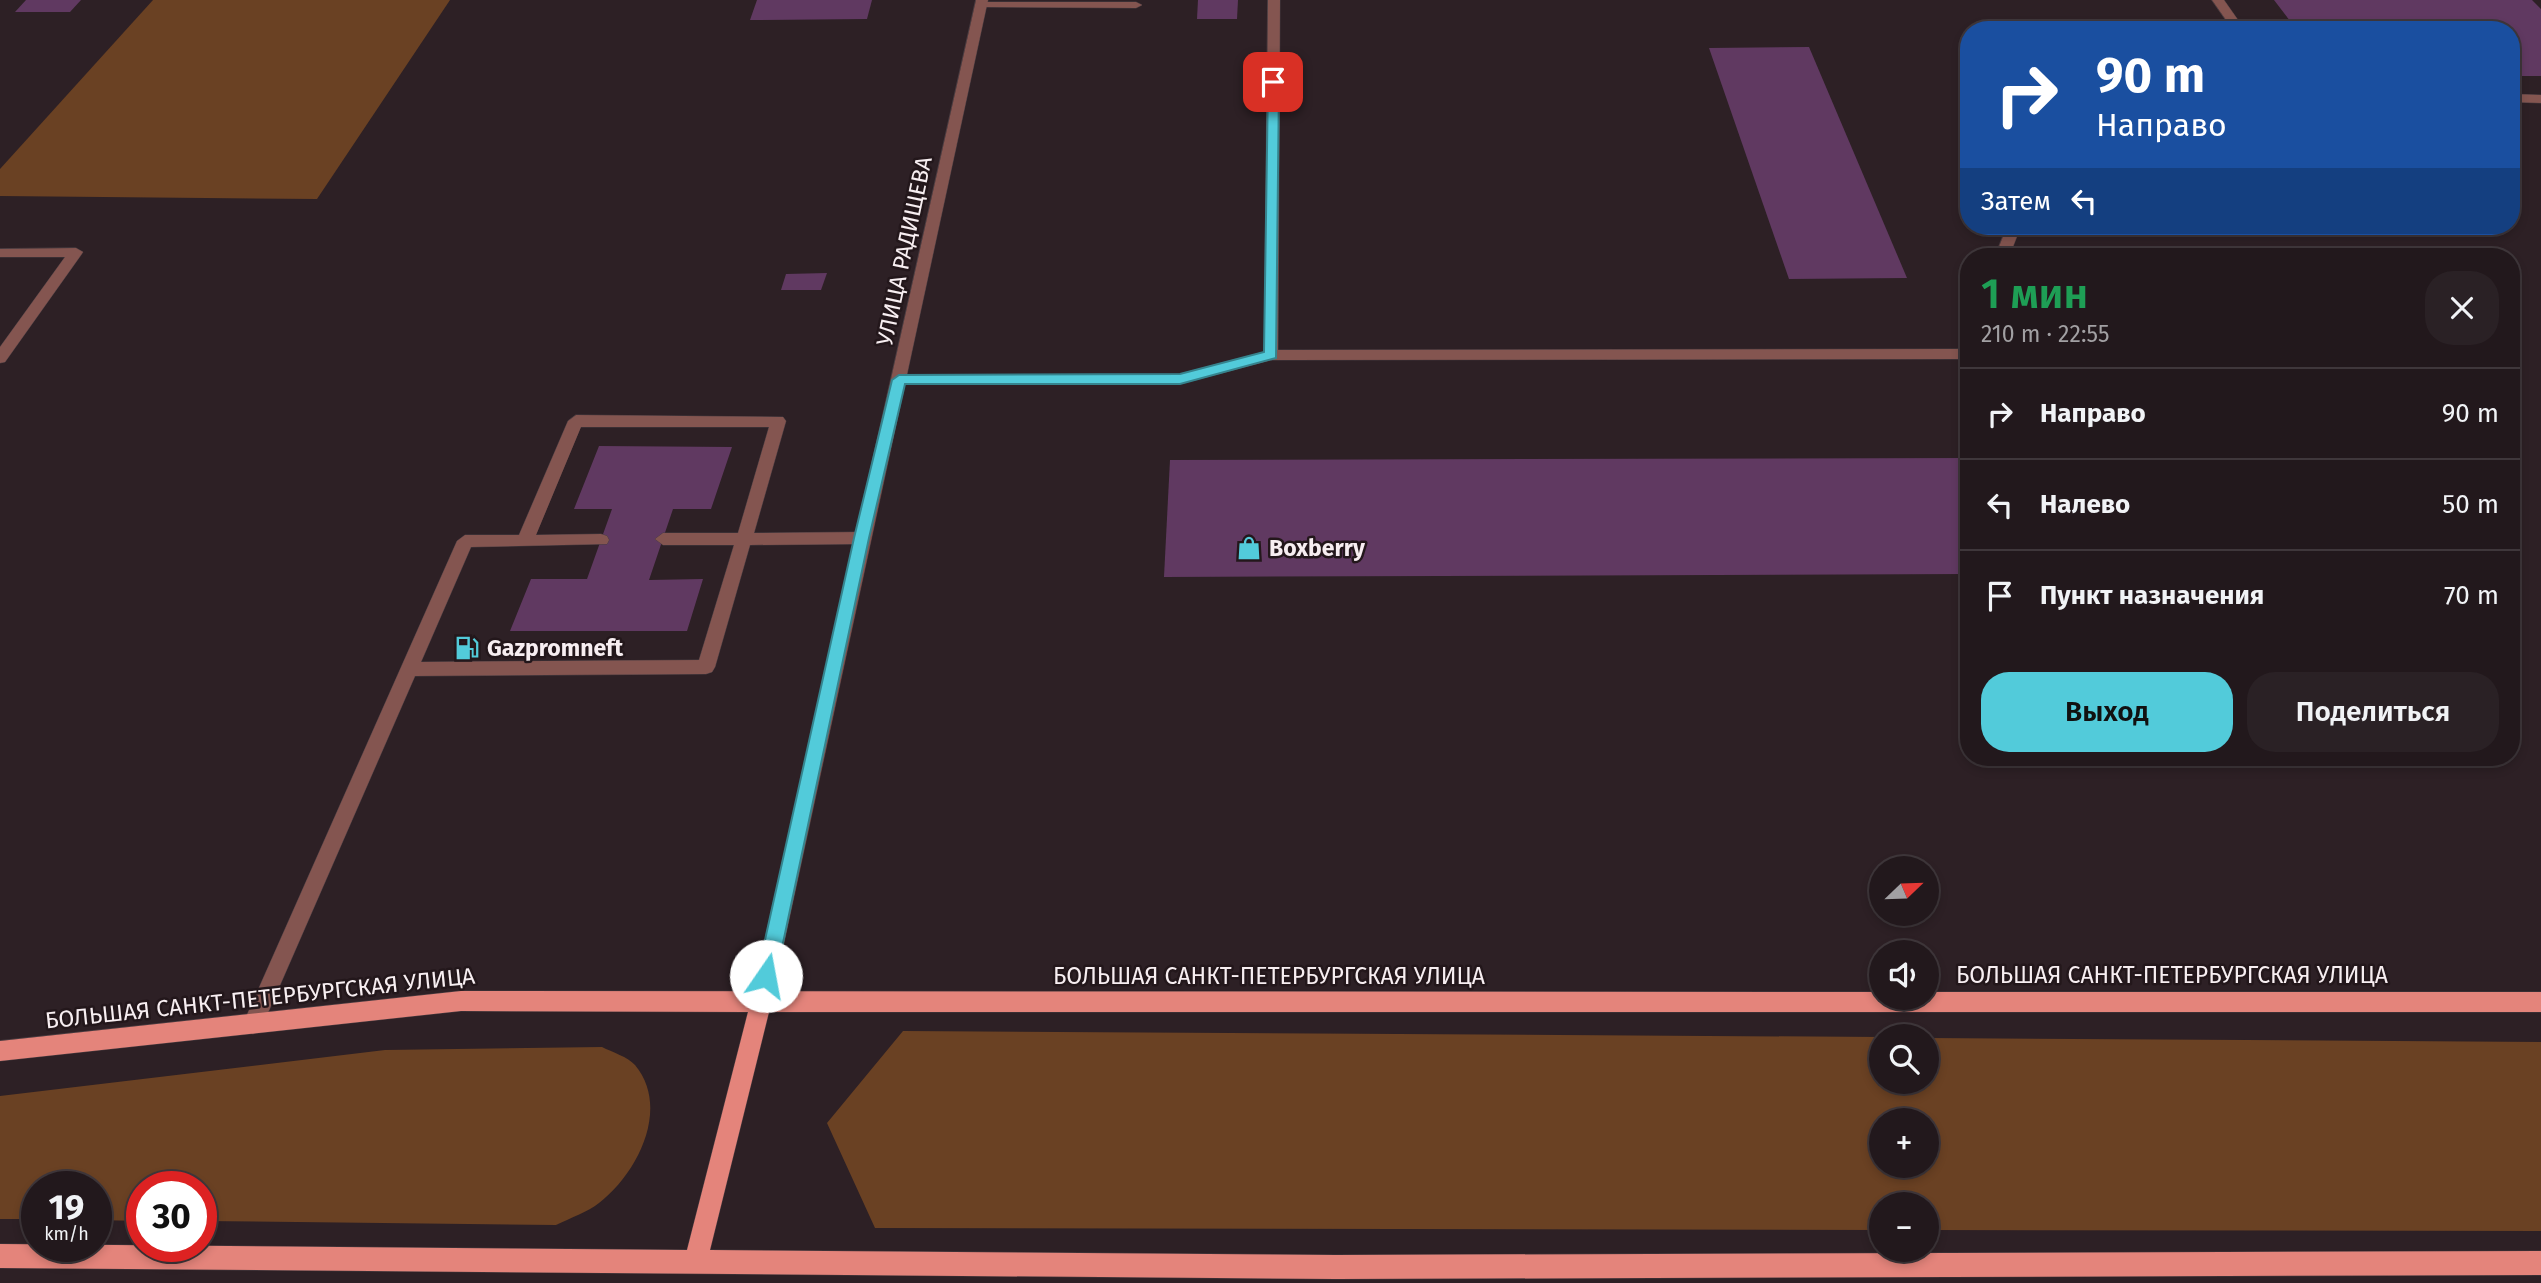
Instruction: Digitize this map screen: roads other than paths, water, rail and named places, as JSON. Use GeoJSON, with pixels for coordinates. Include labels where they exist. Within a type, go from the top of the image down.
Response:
{"type":"FeatureCollection","features":[{"type":"Feature","properties":{"kind":"main road","name":"БОЛЬШАЯ САНКТ-ПЕТЕРБУРГСКАЯ УЛИЦА"},"geometry":{"type":"LineString","coordinates":[[0,1051],[461,1001],[2541,1002]]}},
{"type":"Feature","properties":{"kind":"main road"},"geometry":{"type":"LineString","coordinates":[[696,1260],[761,1003]]}},
{"type":"Feature","properties":{"kind":"main road"},"geometry":{"type":"LineString","coordinates":[[0,1256],[696,1260],[1336,1275],[1663,1264],[2541,1263]]}},
{"type":"Feature","properties":{"kind":"street"},"geometry":{"type":"LineString","coordinates":[[1271,355],[1274,0]]}},
{"type":"Feature","properties":{"kind":"street"},"geometry":{"type":"LineString","coordinates":[[2218,0],[2233,21]]}},
{"type":"Feature","properties":{"kind":"street"},"geometry":{"type":"LineString","coordinates":[[981,2],[1136,5]]}},
{"type":"Feature","properties":{"kind":"street","name":"УЛИЦА РАДИЩЕВА"},"geometry":{"type":"LineString","coordinates":[[761,1003],[861,538],[899,380],[981,2]]}},
{"type":"Feature","properties":{"kind":"street"},"geometry":{"type":"LineString","coordinates":[[2520,99],[2541,99]]}},
{"type":"Feature","properties":{"kind":"street"},"geometry":{"type":"LineString","coordinates":[[0,253],[76,252],[0,358]]}},
{"type":"Feature","properties":{"kind":"street"},"geometry":{"type":"LineString","coordinates":[[899,380],[1180,379],[1271,355],[1960,354]]}},
{"type":"Feature","properties":{"kind":"street"},"geometry":{"type":"LineString","coordinates":[[409,669],[706,667],[778,421],[576,421],[525,541]]}},
{"type":"Feature","properties":{"kind":"street"},"geometry":{"type":"LineString","coordinates":[[663,539],[861,538]]}},
{"type":"Feature","properties":{"kind":"street"},"geometry":{"type":"LineString","coordinates":[[253,1024],[466,541],[601,540]]}},
{"type":"Feature","properties":{"kind":"place","name":"Boxberry"},"geometry":{"type":"Point","coordinates":[1249,548]}},
{"type":"Feature","properties":{"kind":"place","name":"Gazpromneft"},"geometry":{"type":"Point","coordinates":[467,648]}}]}
